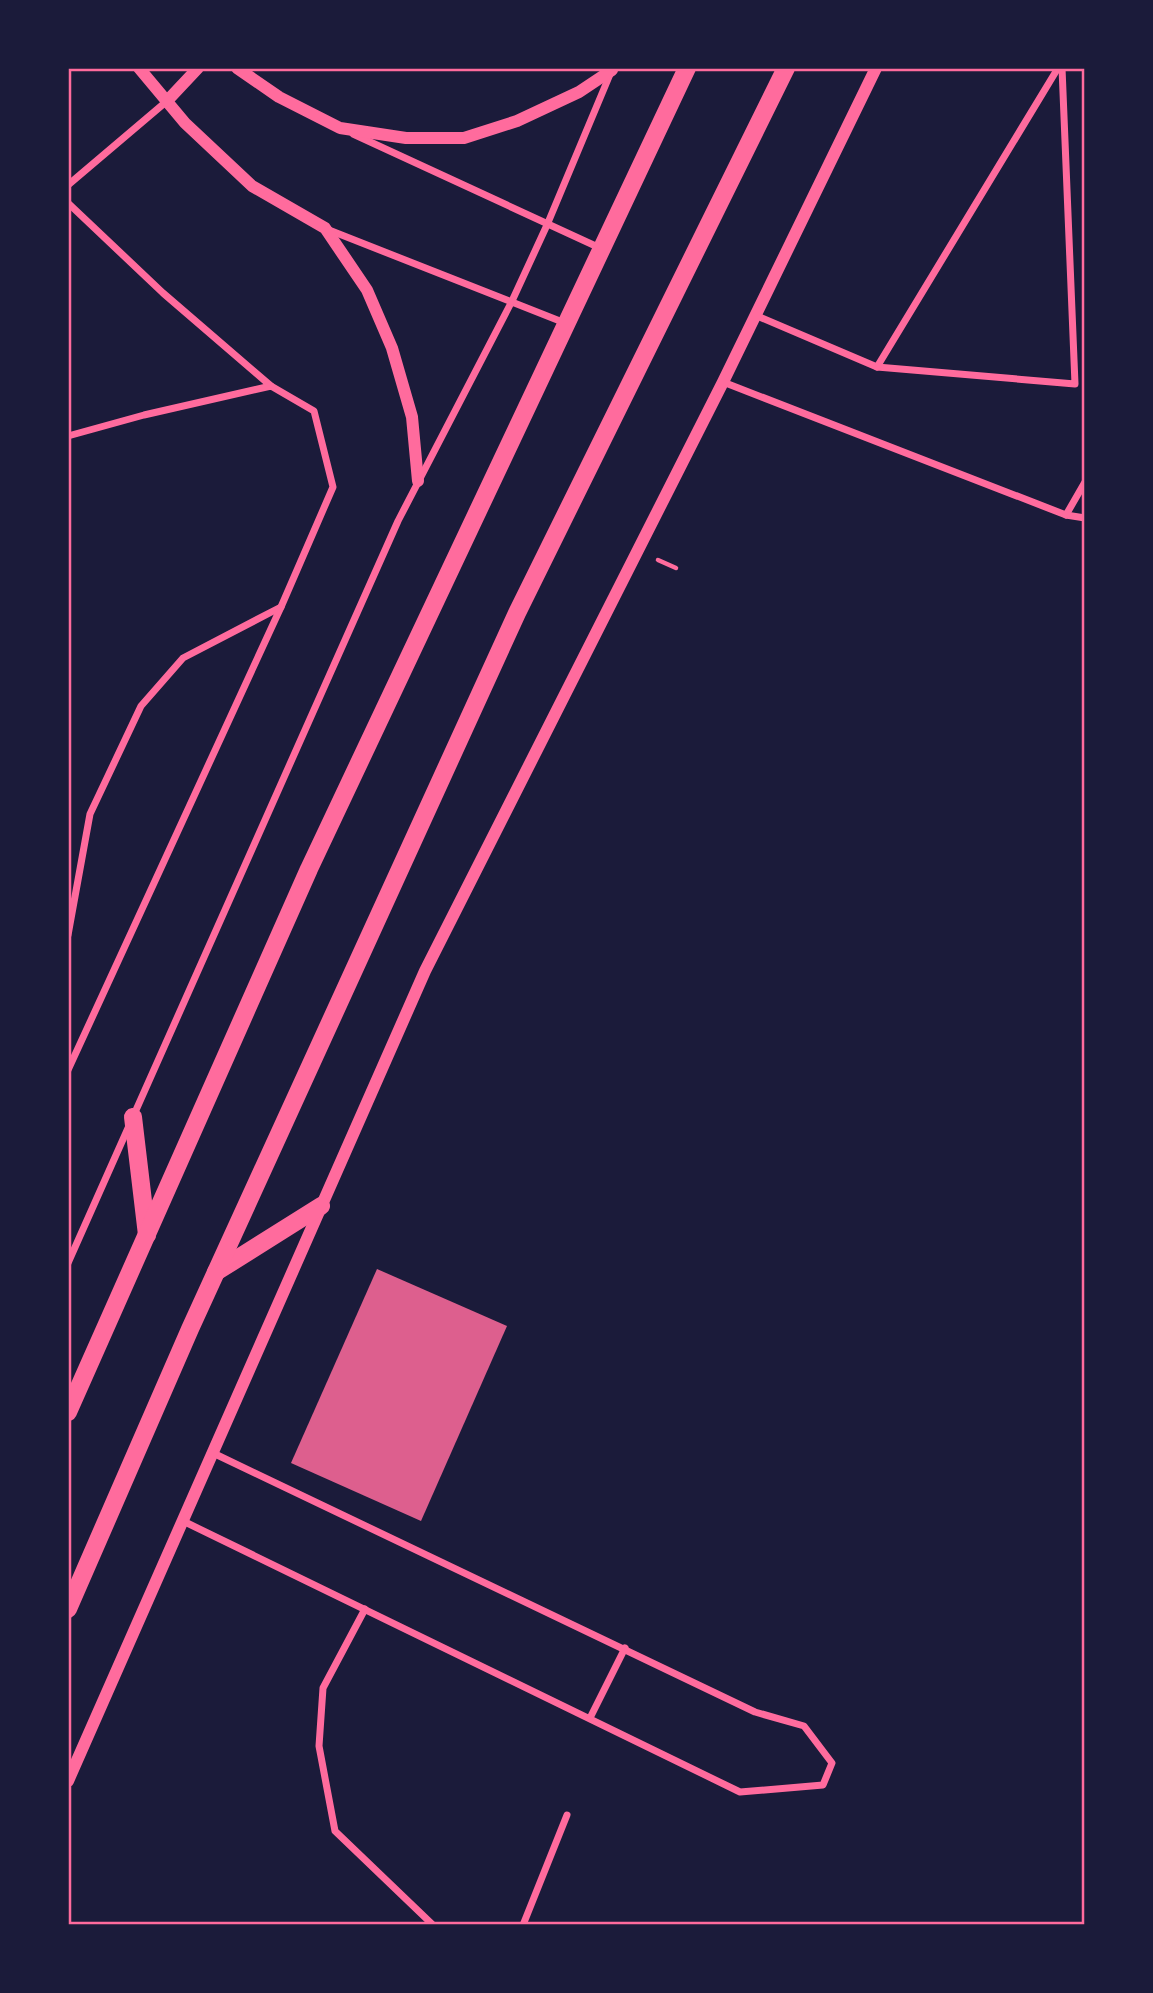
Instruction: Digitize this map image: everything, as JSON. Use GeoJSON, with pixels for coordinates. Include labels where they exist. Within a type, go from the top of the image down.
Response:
{"type":"FeatureCollection","features":[{"type":"Feature","properties":{"kind":"main road"},"geometry":{"type":"LineString","coordinates":[[68,1412],[309,869],[687,68]]}},
{"type":"Feature","properties":{"kind":"main road"},"geometry":{"type":"LineString","coordinates":[[68,1609],[216,1272],[517,613],[786,68]]}},
{"type":"Feature","properties":{"kind":"main road"},"geometry":{"type":"LineString","coordinates":[[133,1118],[147,1236]]}},
{"type":"Feature","properties":{"kind":"main road"},"geometry":{"type":"LineString","coordinates":[[216,1272],[321,1206]]}},
{"type":"Feature","properties":{"kind":"street"},"geometry":{"type":"LineString","coordinates":[[139,68],[185,123],[252,186],[325,228],[565,323]]}},
{"type":"Feature","properties":{"kind":"street"},"geometry":{"type":"LineString","coordinates":[[68,185],[167,101],[198,68]]}},
{"type":"Feature","properties":{"kind":"street"},"geometry":{"type":"LineString","coordinates":[[237,68],[279,97],[340,128],[600,248]]}},
{"type":"Feature","properties":{"kind":"street"},"geometry":{"type":"LineString","coordinates":[[68,1781],[425,971],[723,382],[876,68]]}},
{"type":"Feature","properties":{"kind":"street"},"geometry":{"type":"LineString","coordinates":[[755,315],[877,366],[1075,384],[1060,68]]}},
{"type":"Feature","properties":{"kind":"street"},"geometry":{"type":"LineString","coordinates":[[877,366],[1060,68]]}},
{"type":"Feature","properties":{"kind":"street"},"geometry":{"type":"LineString","coordinates":[[340,128],[406,138],[464,138],[517,121],[579,92],[612,69]]}},
{"type":"Feature","properties":{"kind":"street"},"geometry":{"type":"LineString","coordinates":[[68,1263],[418,481],[512,301],[612,69]]}},
{"type":"Feature","properties":{"kind":"street"},"geometry":{"type":"LineString","coordinates":[[68,203],[163,293],[271,386],[314,411],[333,487],[281,607],[68,1070]]}},
{"type":"Feature","properties":{"kind":"street"},"geometry":{"type":"LineString","coordinates":[[325,228],[367,290],[393,348],[412,417],[418,481]]}},
{"type":"Feature","properties":{"kind":"street"},"geometry":{"type":"LineString","coordinates":[[723,382],[1066,515],[1085,518]]}},
{"type":"Feature","properties":{"kind":"street"},"geometry":{"type":"LineString","coordinates":[[68,436],[144,415],[271,386]]}},
{"type":"Feature","properties":{"kind":"street"},"geometry":{"type":"LineString","coordinates":[[1066,515],[1085,482]]}},
{"type":"Feature","properties":{"kind":"street"},"geometry":{"type":"LineString","coordinates":[[68,935],[90,814],[141,706],[183,658],[281,607]]}},
{"type":"Feature","properties":{"kind":"street"},"geometry":{"type":"LineString","coordinates":[[183,1521],[740,1792],[823,1785],[832,1763],[804,1726],[755,1712],[213,1453]]}},
{"type":"Feature","properties":{"kind":"street"},"geometry":{"type":"LineString","coordinates":[[365,1609],[323,1688],[319,1746],[335,1831],[433,1925]]}},
{"type":"Feature","properties":{"kind":"street"},"geometry":{"type":"LineString","coordinates":[[590,1718],[625,1648]]}},
{"type":"Feature","properties":{"kind":"street"},"geometry":{"type":"LineString","coordinates":[[523,1925],[567,1815]]}},
{"type":"Feature","properties":{"kind":"building"},"geometry":{"type":"Polygon","coordinates":[[[377,1269],[507,1326],[421,1521],[291,1463],[377,1269]]]}}]}
